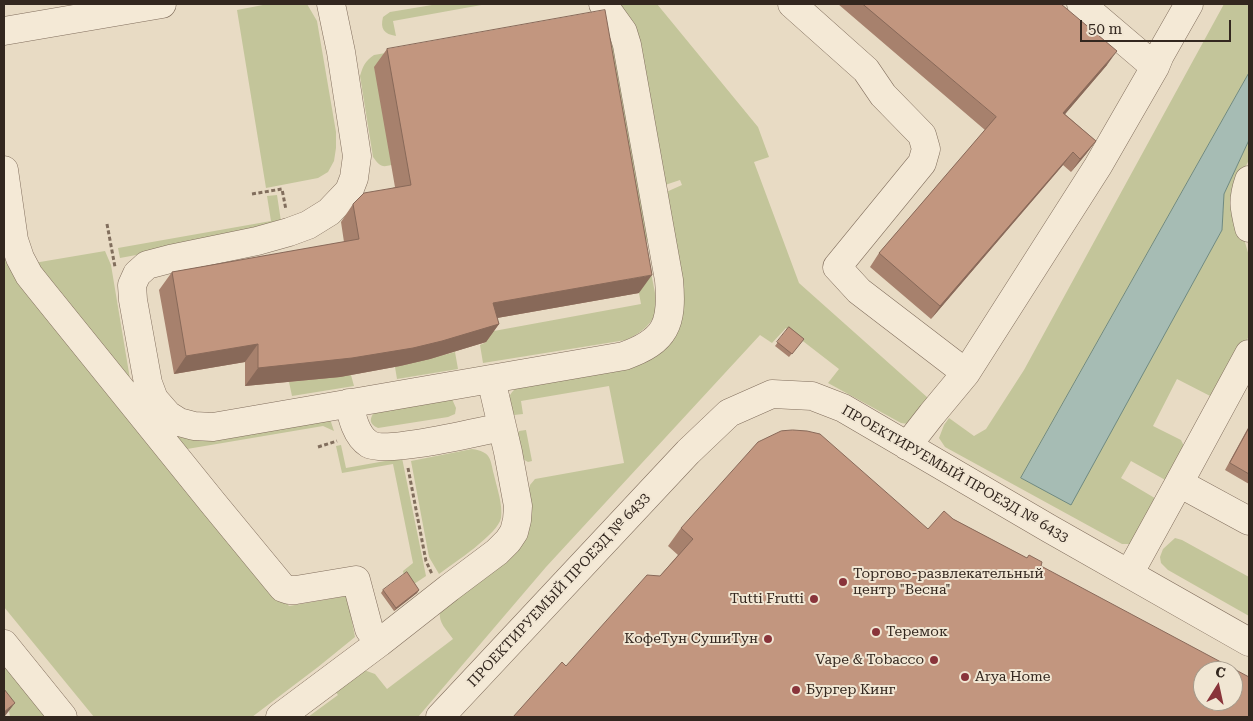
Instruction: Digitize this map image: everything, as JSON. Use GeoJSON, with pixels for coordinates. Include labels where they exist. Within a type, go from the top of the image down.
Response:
{"type":"FeatureCollection","features":[{"type":"Feature","properties":{"kind":"street"},"geometry":{"type":"LineString","coordinates":[[4,31],[162,4]]}},
{"type":"Feature","properties":{"kind":"street"},"geometry":{"type":"LineString","coordinates":[[331,4],[341,52],[357,156],[354,178],[349,191],[329,212],[308,225],[257,241],[147,265],[137,274],[132,285],[148,383],[154,399],[168,415],[179,422],[194,426],[213,427],[624,356],[641,350],[655,341],[666,326],[670,313],[669,280],[627,45],[623,32],[603,4]]}},
{"type":"Feature","properties":{"kind":"street"},"geometry":{"type":"LineString","coordinates":[[792,4],[866,70],[883,95],[922,135],[926,149],[922,163],[837,267],[859,292],[966,373]]}},
{"type":"Feature","properties":{"kind":"street"},"geometry":{"type":"LineString","coordinates":[[1081,4],[1155,67]]}},
{"type":"Feature","properties":{"kind":"street"},"geometry":{"type":"LineString","coordinates":[[907,446],[966,373],[1098,166],[1189,4]]}},
{"type":"Feature","properties":{"kind":"street"},"geometry":{"type":"LineString","coordinates":[[4,170],[14,240],[20,258],[29,275],[212,504],[283,588],[296,590],[356,580],[369,628],[379,643]]}},
{"type":"Feature","properties":{"kind":"street"},"geometry":{"type":"LineString","coordinates":[[1249,180],[1245,193],[1244,208],[1249,228]]}},
{"type":"Feature","properties":{"kind":"street"},"geometry":{"type":"LineString","coordinates":[[1129,574],[1249,354]]}},
{"type":"Feature","properties":{"kind":"street"},"geometry":{"type":"LineString","coordinates":[[280,717],[497,552],[514,532],[518,506],[491,379]]}},
{"type":"Feature","properties":{"kind":"street","name":"ПРОЕКТИРУЕМЫЙ ПРОЕЗД № 6433"},"geometry":{"type":"LineString","coordinates":[[440,717],[688,452],[729,413],[772,394],[812,396],[844,408],[1050,529],[1249,642]]}},
{"type":"Feature","properties":{"kind":"street"},"geometry":{"type":"LineString","coordinates":[[349,403],[351,415],[358,432],[369,444],[379,447],[403,446],[502,427]]}},
{"type":"Feature","properties":{"kind":"street"},"geometry":{"type":"LineString","coordinates":[[1179,483],[1249,521]]}},
{"type":"Feature","properties":{"kind":"street"},"geometry":{"type":"LineString","coordinates":[[4,644],[63,717]]}},
{"type":"Feature","properties":{"kind":"path"},"geometry":{"type":"LineString","coordinates":[[403,446],[426,561],[434,578]]}},
{"type":"Feature","properties":{"kind":"green space"},"geometry":{"type":"Polygon","coordinates":[[[268,4],[307,4],[317,21],[336,132],[336,148],[334,161],[328,172],[318,178],[266,188],[237,10],[268,4]]]}},
{"type":"Feature","properties":{"kind":"green space"},"geometry":{"type":"Polygon","coordinates":[[[438,4],[487,4],[393,21],[396,36],[388,34],[383,28],[383,17],[390,12],[438,4]]]}},
{"type":"Feature","properties":{"kind":"green space"},"geometry":{"type":"Polygon","coordinates":[[[615,4],[657,4],[758,127],[769,157],[754,162],[799,283],[928,398],[908,424],[901,423],[828,383],[839,369],[786,328],[772,343],[760,335],[546,567],[418,717],[308,717],[338,695],[333,689],[361,669],[375,674],[387,689],[453,639],[440,619],[440,611],[529,492],[530,485],[535,479],[624,463],[609,386],[521,401],[523,414],[514,415],[508,405],[510,395],[515,389],[660,352],[664,193],[682,185],[680,180],[662,186],[615,4]]]}},
{"type":"Feature","properties":{"kind":"green space"},"geometry":{"type":"Polygon","coordinates":[[[1224,4],[1249,4],[1249,73],[1021,478],[1071,504],[1222,230],[1224,194],[1249,140],[1249,160],[1240,177],[1235,208],[1249,256],[1249,336],[1216,399],[1177,379],[1153,426],[1181,440],[1184,451],[1169,482],[1131,461],[1121,478],[1158,500],[1133,543],[1122,544],[945,447],[939,438],[949,418],[974,436],[986,429],[1024,370],[1224,4]]]}},
{"type":"Feature","properties":{"kind":"green space"},"geometry":{"type":"Polygon","coordinates":[[[585,19],[613,37],[647,227],[648,239],[643,246],[391,165],[382,166],[373,157],[360,76],[368,59],[374,55],[585,19]]]}},
{"type":"Feature","properties":{"kind":"green space"},"geometry":{"type":"Polygon","coordinates":[[[277,195],[282,228],[120,258],[118,248],[271,221],[267,196],[277,195]]]}},
{"type":"Feature","properties":{"kind":"green space"},"geometry":{"type":"Polygon","coordinates":[[[4,251],[19,274],[289,606],[347,596],[355,637],[252,717],[94,717],[4,607],[4,251]]]}},
{"type":"Feature","properties":{"kind":"green space"},"geometry":{"type":"Polygon","coordinates":[[[105,251],[111,265],[130,379],[152,411],[166,427],[182,436],[202,438],[327,417],[334,431],[323,426],[187,449],[173,442],[35,276],[34,263],[105,251]]]}},
{"type":"Feature","properties":{"kind":"green space"},"geometry":{"type":"Polygon","coordinates":[[[651,271],[656,298],[655,312],[650,323],[631,338],[483,363],[480,345],[486,342],[483,333],[641,304],[639,293],[651,271]]]}},
{"type":"Feature","properties":{"kind":"green space"},"geometry":{"type":"Polygon","coordinates":[[[455,352],[458,369],[397,379],[395,367],[455,352]]]}},
{"type":"Feature","properties":{"kind":"green space"},"geometry":{"type":"Polygon","coordinates":[[[351,375],[354,386],[292,396],[289,382],[351,375]]]}},
{"type":"Feature","properties":{"kind":"green space"},"geometry":{"type":"Polygon","coordinates":[[[452,399],[456,408],[455,414],[448,417],[378,428],[371,421],[375,411],[452,399]]]}},
{"type":"Feature","properties":{"kind":"green space"},"geometry":{"type":"Polygon","coordinates":[[[526,430],[532,461],[528,462],[521,458],[517,436],[519,431],[526,430]]]}},
{"type":"Feature","properties":{"kind":"green space"},"geometry":{"type":"Polygon","coordinates":[[[341,445],[346,468],[402,458],[426,576],[411,586],[403,571],[413,563],[393,464],[342,473],[336,446],[341,445]]]}},
{"type":"Feature","properties":{"kind":"green space"},"geometry":{"type":"Polygon","coordinates":[[[472,449],[483,452],[489,457],[500,502],[501,518],[498,525],[484,540],[439,574],[429,557],[411,461],[472,449]]]}},
{"type":"Feature","properties":{"kind":"green space"},"geometry":{"type":"Polygon","coordinates":[[[1175,538],[1249,577],[1249,616],[1168,570],[1161,563],[1160,557],[1163,549],[1175,538]]]}},
{"type":"Feature","properties":{"kind":"green space"},"geometry":{"type":"Polygon","coordinates":[[[4,663],[48,717],[10,717],[8,706],[4,701],[4,663]]]}},
{"type":"Feature","properties":{"kind":"water"},"geometry":{"type":"Polygon","coordinates":[[[1249,73],[1249,140],[1224,194],[1222,230],[1071,505],[1021,478],[1249,73]]]}},
{"type":"Feature","properties":{"kind":"building"},"geometry":{"type":"Polygon","coordinates":[[[863,4],[1061,4],[1117,51],[1063,113],[1096,141],[1080,159],[1073,152],[940,306],[879,253],[996,117],[863,4]]]}},
{"type":"Feature","properties":{"kind":"building"},"geometry":{"type":"Polygon","coordinates":[[[605,10],[652,275],[493,303],[499,324],[413,348],[352,358],[258,368],[258,344],[186,356],[172,272],[359,239],[353,204],[364,193],[411,185],[387,49],[605,10]]]}},
{"type":"Feature","properties":{"kind":"building"},"geometry":{"type":"Polygon","coordinates":[[[789,327],[804,339],[792,354],[777,342],[789,327]]]}},
{"type":"Feature","properties":{"kind":"building"},"geometry":{"type":"Polygon","coordinates":[[[1249,428],[1249,474],[1230,463],[1249,428]]]}},
{"type":"Feature","properties":{"kind":"building","name":"Торгово-развлекательный центр \"Весна\""},"geometry":{"type":"Polygon","coordinates":[[[781,431],[807,431],[820,434],[928,529],[944,511],[953,519],[1027,558],[1029,555],[1042,562],[1041,566],[1219,661],[1193,661],[1193,711],[1243,711],[1243,674],[1249,677],[1249,717],[513,717],[562,662],[566,666],[647,575],[660,576],[693,539],[681,528],[758,442],[781,431]]]}},
{"type":"Feature","properties":{"kind":"building"},"geometry":{"type":"Polygon","coordinates":[[[407,572],[419,590],[396,608],[383,590],[407,572]]]}},
{"type":"Feature","properties":{"kind":"building"},"geometry":{"type":"Polygon","coordinates":[[[4,689],[15,703],[4,712],[4,689]]]}},
{"type":"Feature","properties":{"kind":"place","name":"Торгово-развлекательный центр \"Весна\""},"geometry":{"type":"Point","coordinates":[843,582]}},
{"type":"Feature","properties":{"kind":"place","name":"Tutti Frutti"},"geometry":{"type":"Point","coordinates":[814,599]}},
{"type":"Feature","properties":{"kind":"place","name":"Теремок"},"geometry":{"type":"Point","coordinates":[876,632]}},
{"type":"Feature","properties":{"kind":"place","name":"КофеТун СушиТун"},"geometry":{"type":"Point","coordinates":[768,639]}},
{"type":"Feature","properties":{"kind":"place","name":"Vape & Tobacco"},"geometry":{"type":"Point","coordinates":[934,660]}},
{"type":"Feature","properties":{"kind":"place","name":"Arya Home"},"geometry":{"type":"Point","coordinates":[965,677]}},
{"type":"Feature","properties":{"kind":"place","name":"Бургер Кинг"},"geometry":{"type":"Point","coordinates":[796,690]}}]}
